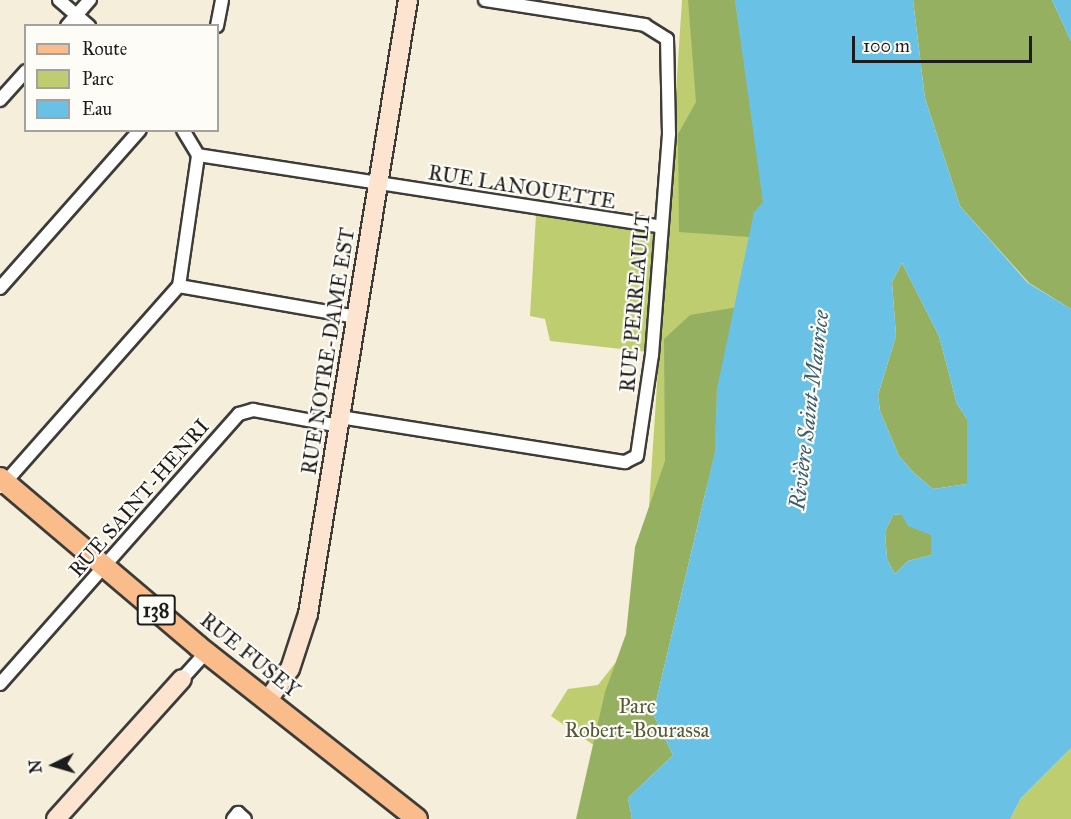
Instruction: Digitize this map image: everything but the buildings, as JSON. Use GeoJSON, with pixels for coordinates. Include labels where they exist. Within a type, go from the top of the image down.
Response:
{"type":"FeatureCollection","features":[{"type":"Feature","properties":{"kind":"main road","name":"RUE FUSEY"},"geometry":{"type":"LineString","coordinates":[[2,483],[410,817]]}},
{"type":"Feature","properties":{"kind":"street"},"geometry":{"type":"LineString","coordinates":[[59,0],[86,24]]}},
{"type":"Feature","properties":{"kind":"street"},"geometry":{"type":"LineString","coordinates":[[69,24],[90,0]]}},
{"type":"Feature","properties":{"kind":"street"},"geometry":{"type":"LineString","coordinates":[[217,24],[222,0]]}},
{"type":"Feature","properties":{"kind":"street","name":"RUE NOTRE-DAME EST"},"geometry":{"type":"LineString","coordinates":[[268,700],[291,669],[305,627],[408,0]]}},
{"type":"Feature","properties":{"kind":"street","name":"RUE PERREAULT"},"geometry":{"type":"LineString","coordinates":[[339,421],[634,460],[650,372],[669,128],[666,35],[645,24],[485,0]]}},
{"type":"Feature","properties":{"kind":"street"},"geometry":{"type":"LineString","coordinates":[[0,100],[24,74]]}},
{"type":"Feature","properties":{"kind":"street"},"geometry":{"type":"LineString","coordinates":[[0,288],[138,132]]}},
{"type":"Feature","properties":{"kind":"street"},"geometry":{"type":"LineString","coordinates":[[2,483],[179,286],[198,155],[184,132]]}},
{"type":"Feature","properties":{"kind":"street","name":"RUE LANOUETTE"},"geometry":{"type":"LineString","coordinates":[[198,155],[377,186],[661,227]]}},
{"type":"Feature","properties":{"kind":"street"},"geometry":{"type":"LineString","coordinates":[[179,286],[357,317]]}},
{"type":"Feature","properties":{"kind":"street","name":"RUE SAINT-HENRI"},"geometry":{"type":"LineString","coordinates":[[0,684],[242,411],[339,421]]}},
{"type":"Feature","properties":{"kind":"street"},"geometry":{"type":"LineString","coordinates":[[56,819],[206,652]]}},
{"type":"Feature","properties":{"kind":"street"},"geometry":{"type":"LineString","coordinates":[[233,819],[238,813],[245,819]]}},
{"type":"Feature","properties":{"kind":"green space","name":"Parc Robert-Bourassa"},"geometry":{"type":"Polygon","coordinates":[[[682,0],[736,0],[769,200],[719,458],[595,746],[551,716],[568,689],[598,685],[631,643],[645,568],[682,0]]]}},
{"type":"Feature","properties":{"kind":"green space"},"geometry":{"type":"Polygon","coordinates":[[[688,0],[735,0],[762,185],[763,202],[749,237],[679,232],[678,134],[696,102],[688,0]]]}},
{"type":"Feature","properties":{"kind":"green space"},"geometry":{"type":"Polygon","coordinates":[[[913,0],[1052,0],[1071,41],[1071,309],[1029,283],[960,206],[925,98],[913,0]]]}},
{"type":"Feature","properties":{"kind":"green space"},"geometry":{"type":"Polygon","coordinates":[[[536,215],[662,232],[648,352],[550,341],[545,319],[530,316],[536,215]]]}},
{"type":"Feature","properties":{"kind":"green space"},"geometry":{"type":"Polygon","coordinates":[[[902,263],[939,336],[957,404],[967,419],[967,484],[933,489],[899,456],[880,411],[878,395],[896,336],[892,282],[902,263]]]}},
{"type":"Feature","properties":{"kind":"green space"},"geometry":{"type":"Polygon","coordinates":[[[738,307],[717,389],[715,452],[653,714],[673,755],[628,798],[632,819],[576,819],[605,692],[626,634],[635,547],[665,461],[664,339],[690,315],[738,307]]]}},
{"type":"Feature","properties":{"kind":"green space"},"geometry":{"type":"Polygon","coordinates":[[[901,514],[931,535],[931,555],[908,561],[895,574],[887,559],[885,532],[893,515],[901,514]]]}},
{"type":"Feature","properties":{"kind":"green space"},"geometry":{"type":"Polygon","coordinates":[[[1071,748],[1071,819],[1010,819],[1021,798],[1071,748]]]}},
{"type":"Feature","properties":{"kind":"water","name":"Rivière Saint-Maurice"},"geometry":{"type":"Polygon","coordinates":[[[735,0],[913,0],[925,98],[960,206],[1028,283],[1071,309],[1071,748],[1021,798],[1010,819],[632,819],[628,798],[673,755],[653,714],[715,452],[717,389],[754,212],[763,202],[735,0]],[[902,263],[892,282],[896,336],[878,395],[880,411],[899,456],[933,489],[967,484],[967,419],[957,404],[939,336],[902,263]],[[901,514],[893,515],[885,532],[887,559],[895,574],[908,561],[931,555],[931,535],[908,526],[901,514]]]}},
{"type":"Feature","properties":{"kind":"water"},"geometry":{"type":"Polygon","coordinates":[[[1052,0],[1071,0],[1071,41],[1052,0]]]}}]}
